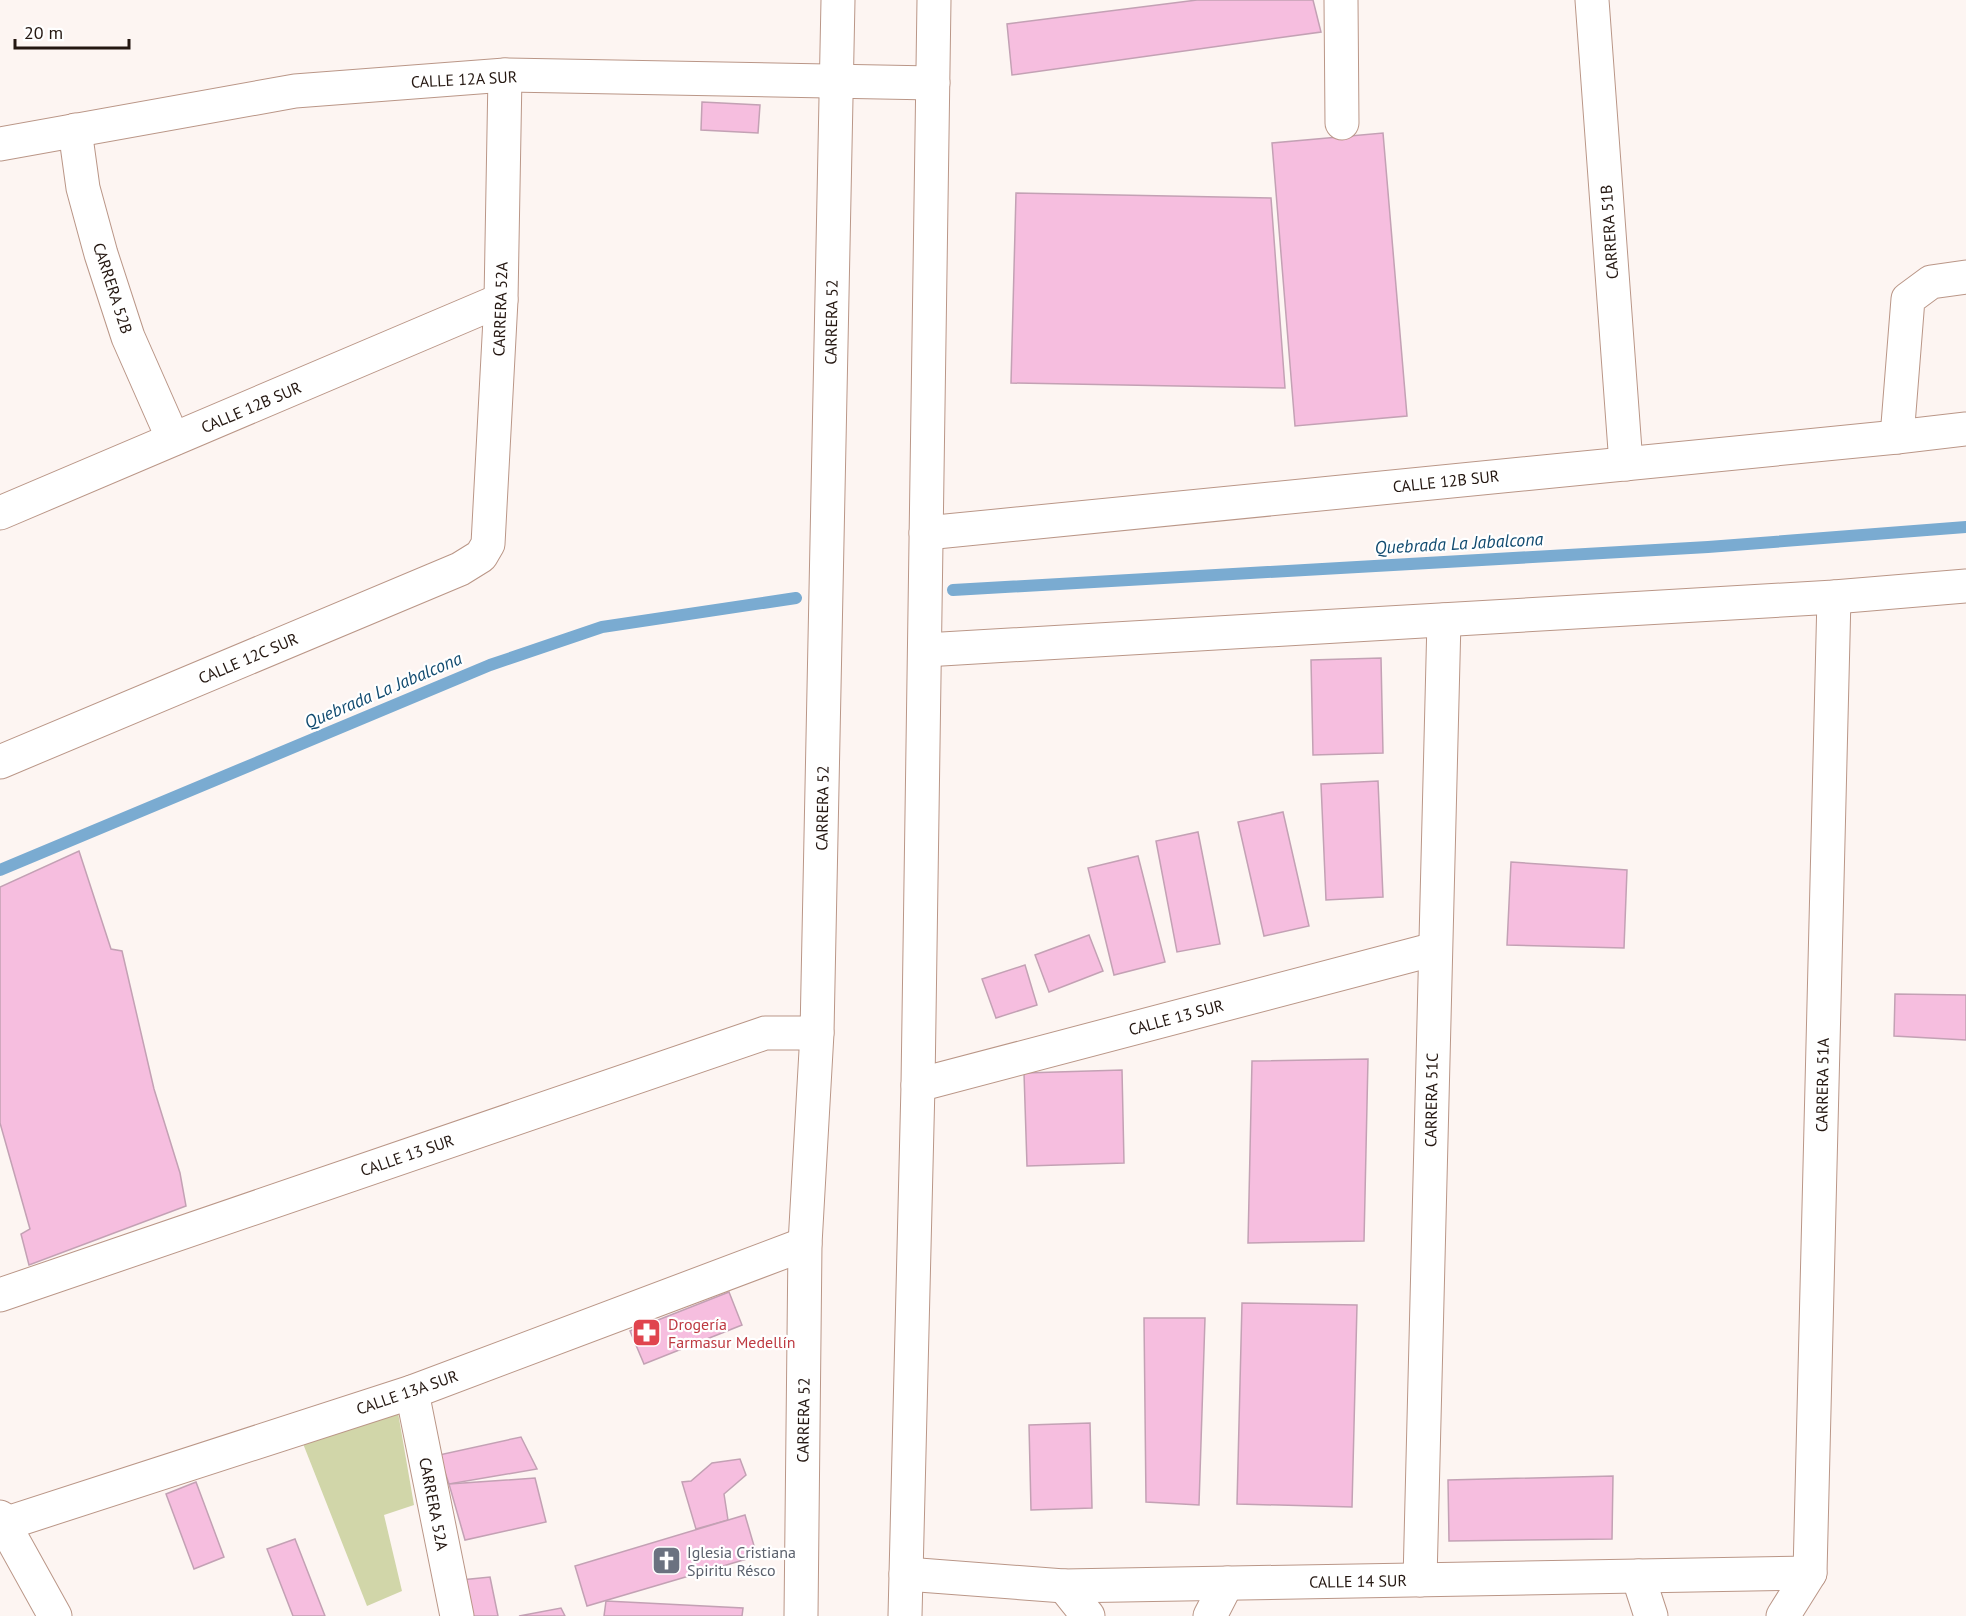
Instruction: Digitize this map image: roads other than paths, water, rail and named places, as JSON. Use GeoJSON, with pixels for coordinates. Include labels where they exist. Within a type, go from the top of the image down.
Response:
{"type":"FeatureCollection","features":[{"type":"Feature","properties":{"kind":"street","name":"CARRERA 52"},"geometry":{"type":"LineString","coordinates":[[801,1616],[805,1244],[817,1033],[838,0]]}},
{"type":"Feature","properties":{"kind":"street"},"geometry":{"type":"LineString","coordinates":[[905,1616],[918,1085],[934,0]]}},
{"type":"Feature","properties":{"kind":"street"},"geometry":{"type":"LineString","coordinates":[[1341,0],[1342,123]]}},
{"type":"Feature","properties":{"kind":"street","name":"CARRERA 51B"},"geometry":{"type":"LineString","coordinates":[[1592,0],[1626,464]]}},
{"type":"Feature","properties":{"kind":"street","name":"CALLE 12A SUR"},"geometry":{"type":"LineString","coordinates":[[0,144],[295,91],[505,75],[933,83]]}},
{"type":"Feature","properties":{"kind":"street","name":"CARRERA 52A"},"geometry":{"type":"LineString","coordinates":[[488,544],[501,300],[505,75]]}},
{"type":"Feature","properties":{"kind":"street","name":"CARRERA 52B"},"geometry":{"type":"LineString","coordinates":[[75,130],[83,188],[101,254],[128,337],[173,440]]}},
{"type":"Feature","properties":{"kind":"street"},"geometry":{"type":"LineString","coordinates":[[1897,438],[1908,299],[1931,282],[1966,277]]}},
{"type":"Feature","properties":{"kind":"street","name":"CALLE 12B SUR"},"geometry":{"type":"LineString","coordinates":[[0,513],[501,300]]}},
{"type":"Feature","properties":{"kind":"street","name":"CALLE 12B SUR"},"geometry":{"type":"LineString","coordinates":[[926,533],[1897,438],[1966,429]]}},
{"type":"Feature","properties":{"kind":"street","name":"CALLE 12C SUR"},"geometry":{"type":"LineString","coordinates":[[0,762],[460,568],[482,556],[488,544]]}},
{"type":"Feature","properties":{"kind":"street"},"geometry":{"type":"LineString","coordinates":[[925,650],[1834,597],[1966,586]]}},
{"type":"Feature","properties":{"kind":"street","name":"CARRERA 51A"},"geometry":{"type":"LineString","coordinates":[[1810,1573],[1834,597]]}},
{"type":"Feature","properties":{"kind":"street","name":"CARRERA 51C"},"geometry":{"type":"LineString","coordinates":[[1420,1580],[1444,620]]}},
{"type":"Feature","properties":{"kind":"street","name":"CALLE 13 SUR"},"geometry":{"type":"LineString","coordinates":[[918,1085],[1435,949]]}},
{"type":"Feature","properties":{"kind":"street","name":"CALLE 13 SUR"},"geometry":{"type":"LineString","coordinates":[[0,1295],[765,1033],[817,1033]]}},
{"type":"Feature","properties":{"kind":"street","name":"CALLE 13A SUR"},"geometry":{"type":"LineString","coordinates":[[2,1521],[412,1392],[805,1244]]}},
{"type":"Feature","properties":{"kind":"street","name":"CARRERA 52A"},"geometry":{"type":"LineString","coordinates":[[412,1392],[456,1616]]}},
{"type":"Feature","properties":{"kind":"street"},"geometry":{"type":"LineString","coordinates":[[2,1521],[55,1616]]}},
{"type":"Feature","properties":{"kind":"street"},"geometry":{"type":"LineString","coordinates":[[1783,1616],[1810,1573]]}},
{"type":"Feature","properties":{"kind":"street","name":"CALLE 14 SUR"},"geometry":{"type":"LineString","coordinates":[[906,1574],[1064,1586],[1810,1573]]}},
{"type":"Feature","properties":{"kind":"street"},"geometry":{"type":"LineString","coordinates":[[1638,1576],[1651,1616]]}},
{"type":"Feature","properties":{"kind":"street"},"geometry":{"type":"LineString","coordinates":[[1210,1616],[1227,1583]]}},
{"type":"Feature","properties":{"kind":"street"},"geometry":{"type":"LineString","coordinates":[[1064,1586],[1088,1616]]}},
{"type":"Feature","properties":{"kind":"waterway","name":"Quebrada La Jabalcona"},"geometry":{"type":"LineString","coordinates":[[953,590],[1708,547],[1966,527]]}},
{"type":"Feature","properties":{"kind":"waterway","name":"Quebrada La Jabalcona"},"geometry":{"type":"LineString","coordinates":[[0,870],[490,665],[602,627],[796,598]]}},
{"type":"Feature","properties":{"kind":"place","name":"Drogería Farmasur Medellín"},"geometry":{"type":"Point","coordinates":[647,1333]}},
{"type":"Feature","properties":{"kind":"place","name":"Iglesia Cristiana Spiritu Résco"},"geometry":{"type":"Point","coordinates":[666,1561]}}]}
